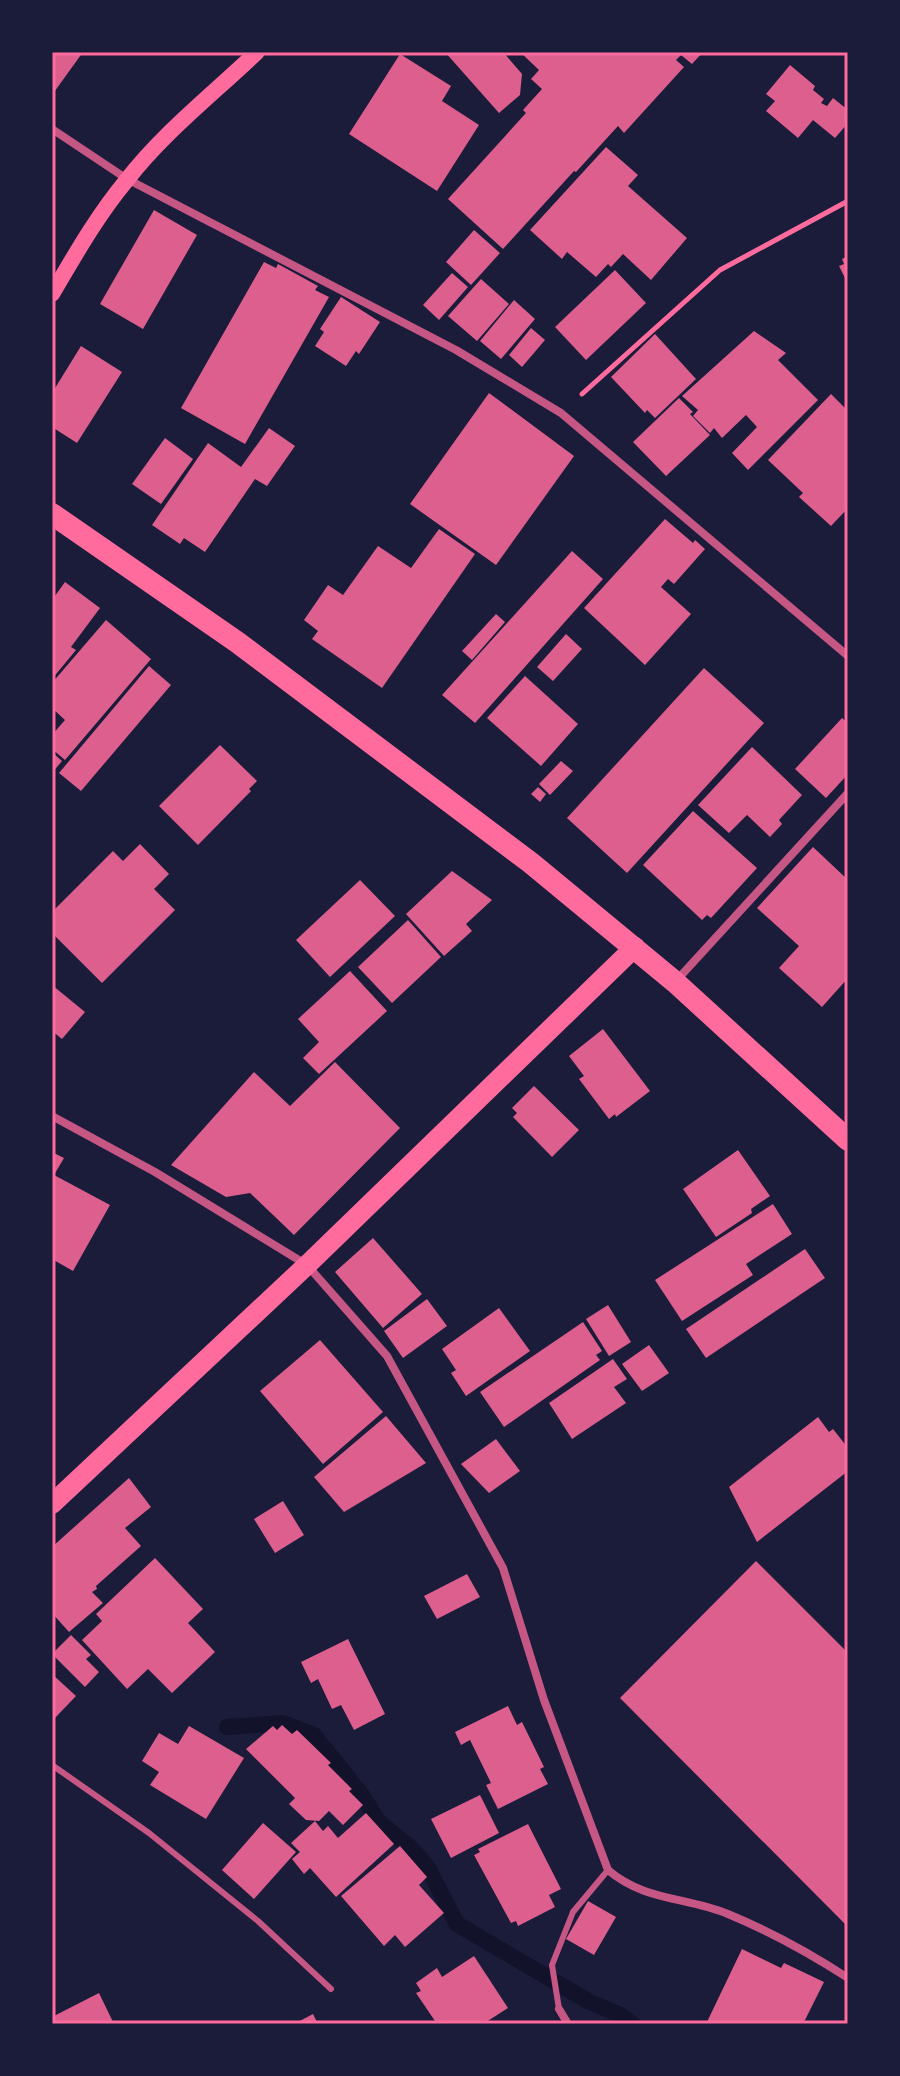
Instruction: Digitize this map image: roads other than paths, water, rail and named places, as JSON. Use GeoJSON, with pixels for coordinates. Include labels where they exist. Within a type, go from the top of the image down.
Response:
{"type":"FeatureCollection","features":[{"type":"Feature","properties":{"kind":"highway"},"geometry":{"type":"LineString","coordinates":[[52,514],[262,660],[531,863],[635,947],[848,1140]]}},
{"type":"Feature","properties":{"kind":"main road"},"geometry":{"type":"LineString","coordinates":[[52,294],[94,223],[127,179],[162,141],[257,52]]}},
{"type":"Feature","properties":{"kind":"main road"},"geometry":{"type":"LineString","coordinates":[[52,1504],[307,1265],[635,947]]}},
{"type":"Feature","properties":{"kind":"street"},"geometry":{"type":"LineString","coordinates":[[52,129],[127,179],[429,336],[561,413],[848,656]]}},
{"type":"Feature","properties":{"kind":"street"},"geometry":{"type":"LineString","coordinates":[[675,982],[848,793]]}},
{"type":"Feature","properties":{"kind":"street"},"geometry":{"type":"LineString","coordinates":[[52,1116],[155,1172],[307,1265],[387,1356],[503,1568],[544,1700],[608,1870],[624,1884],[676,1902],[726,1913],[848,1978]]}},
{"type":"Feature","properties":{"kind":"street"},"geometry":{"type":"LineString","coordinates":[[559,2009],[568,2024]]}},
{"type":"Feature","properties":{"kind":"lane"},"geometry":{"type":"LineString","coordinates":[[52,1765],[258,1921],[331,1989]]}},
{"type":"Feature","properties":{"kind":"lane"},"geometry":{"type":"LineString","coordinates":[[559,2009],[552,1965],[573,1912],[608,1870]]}},
{"type":"Feature","properties":{"kind":"waterway"},"geometry":{"type":"LineString","coordinates":[[227,1727],[283,1723],[314,1735],[362,1795],[378,1821],[427,1866],[457,1924],[633,2024]]}}]}
